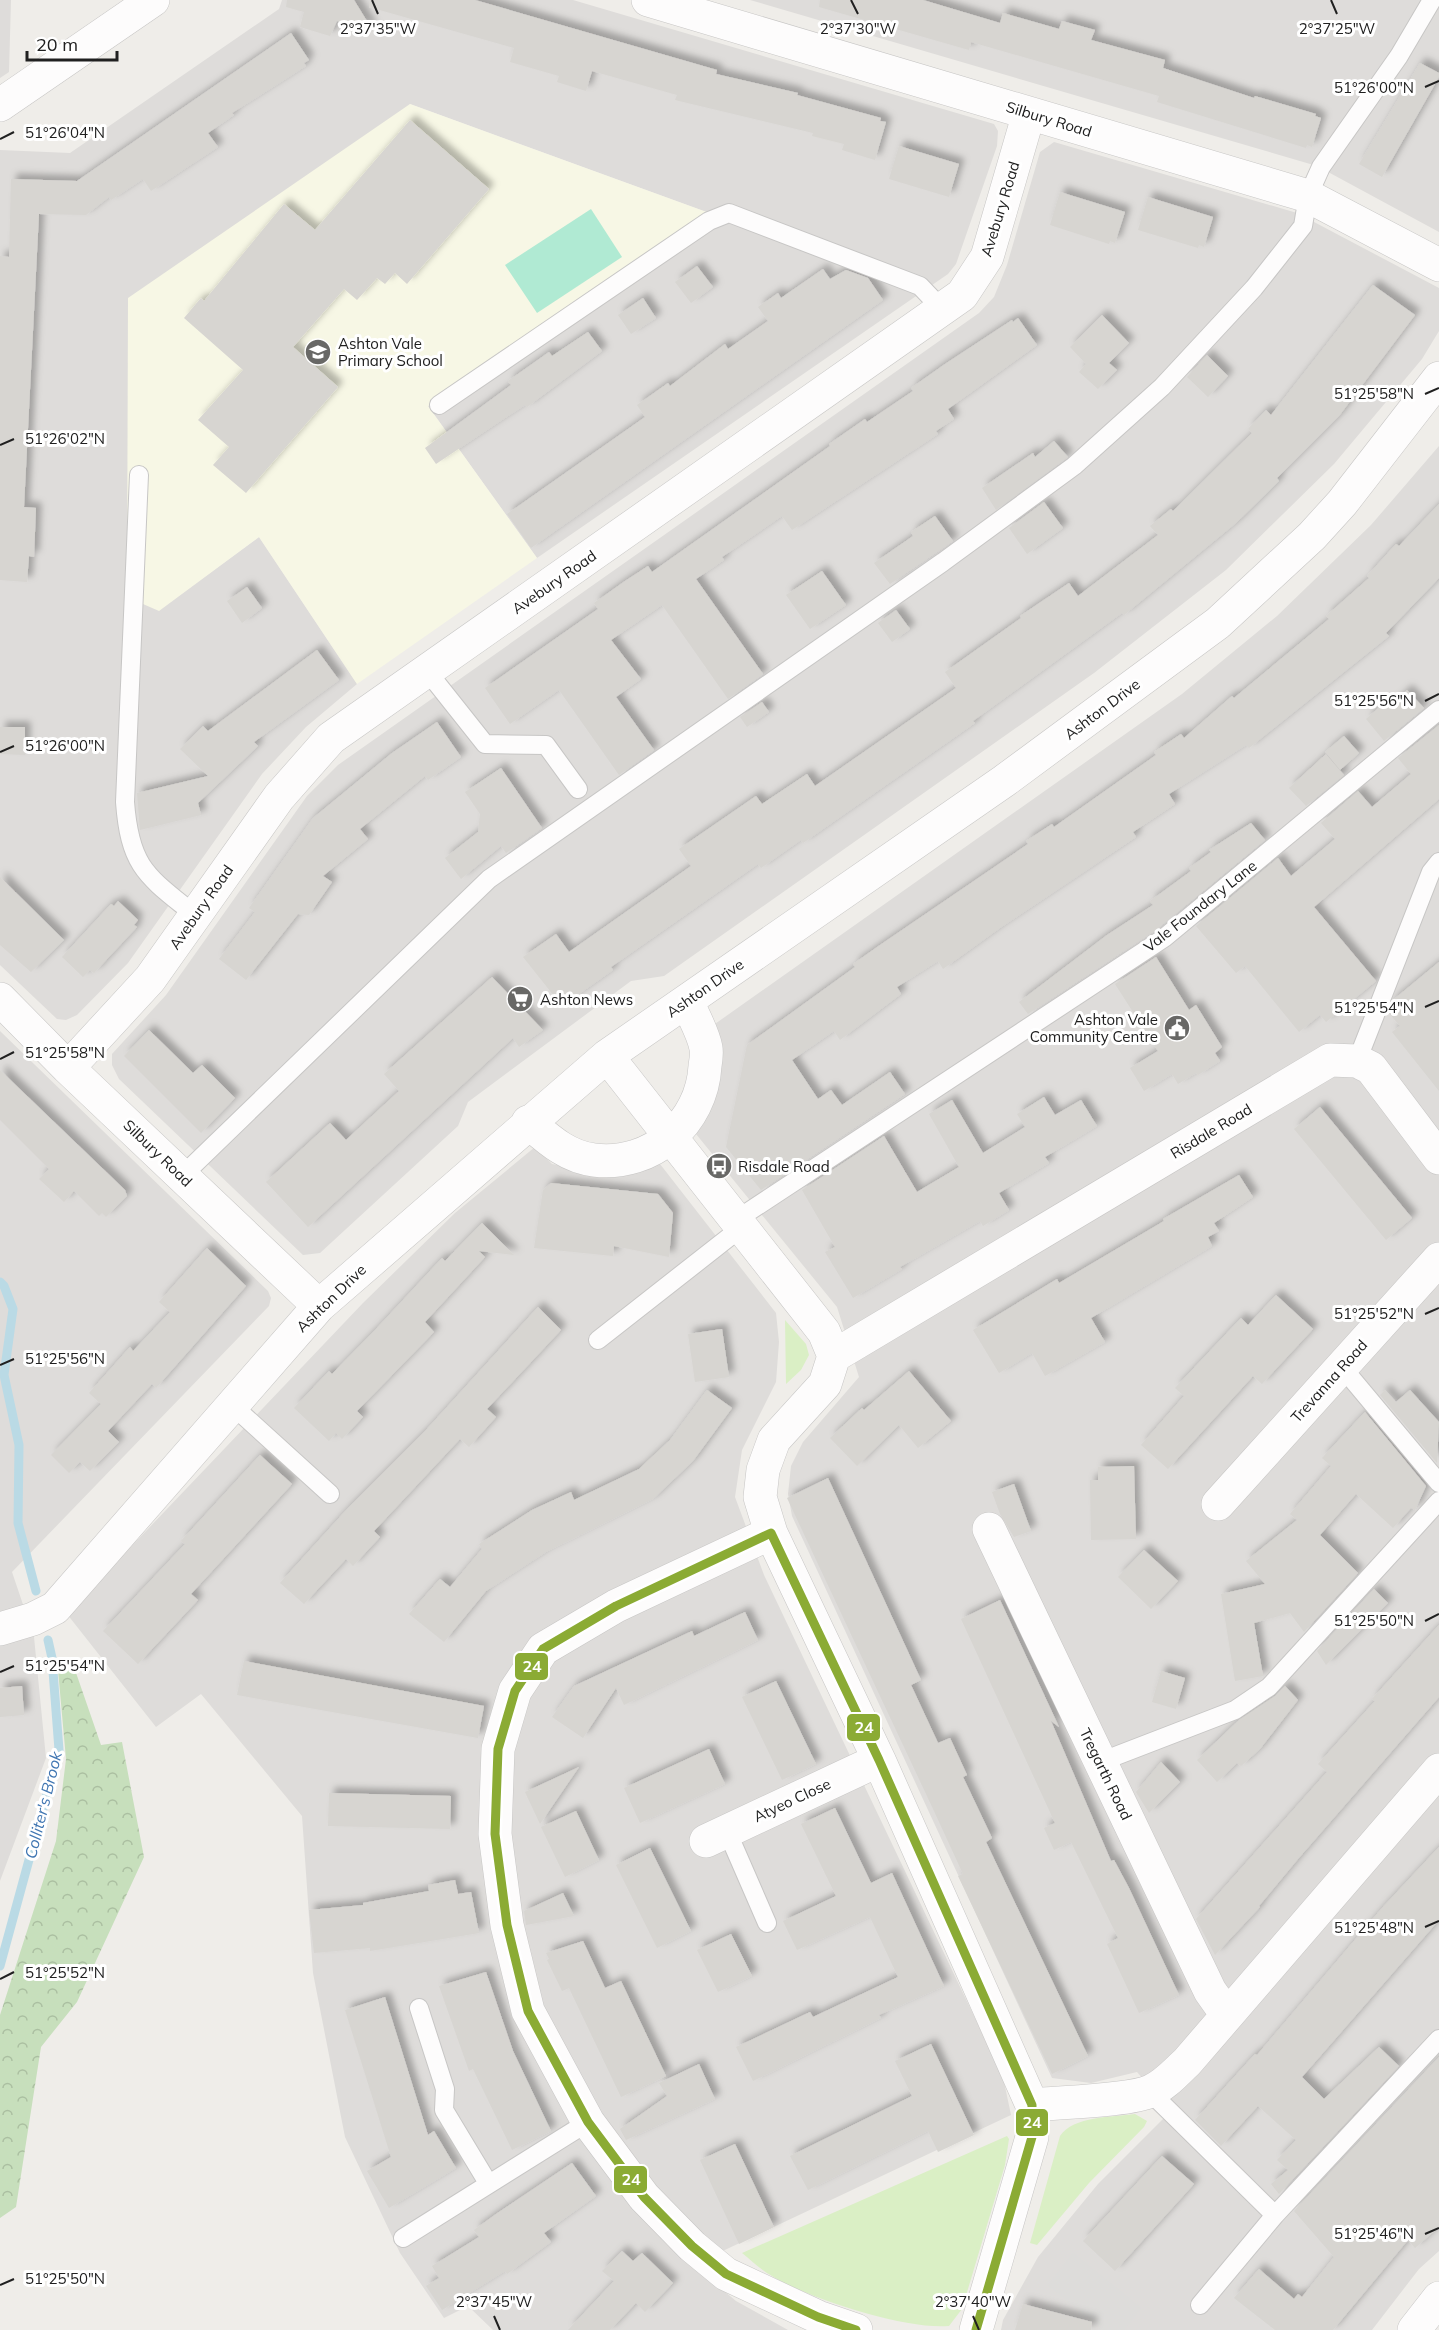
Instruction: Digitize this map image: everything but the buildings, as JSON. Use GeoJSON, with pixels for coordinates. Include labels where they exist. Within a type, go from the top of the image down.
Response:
{"type":"FeatureCollection","features":[{"type":"Feature","properties":{"kind":"street"},"geometry":{"type":"LineString","coordinates":[[0,105],[153,0]]}},
{"type":"Feature","properties":{"kind":"street","name":"Silbury Road"},"geometry":{"type":"LineString","coordinates":[[648,0],[1308,196],[1439,265]]}},
{"type":"Feature","properties":{"kind":"street","name":"Avebury Road"},"geometry":{"type":"LineString","coordinates":[[68,1068],[150,979],[279,797],[331,738],[962,295],[987,257],[1029,113]]}},
{"type":"Feature","properties":{"kind":"street","name":"Ashton Drive"},"geometry":{"type":"LineString","coordinates":[[0,1629],[33,1620],[55,1608],[318,1306],[606,1056],[1004,782],[1218,623],[1312,536],[1342,503],[1439,378]]}},
{"type":"Feature","properties":{"kind":"street","name":"Silbury Road"},"geometry":{"type":"LineString","coordinates":[[0,999],[68,1068],[318,1306]]}},
{"type":"Feature","properties":{"kind":"street"},"geometry":{"type":"LineString","coordinates":[[528,1122],[563,1151],[594,1160],[638,1156],[672,1137],[690,1117],[704,1085],[706,1048],[687,1001]]}},
{"type":"Feature","properties":{"kind":"street"},"geometry":{"type":"LineString","coordinates":[[606,1056],[824,1332],[834,1356],[825,1384],[774,1440],[763,1470],[760,1497],[771,1533],[879,1760],[1032,2105],[1032,2136],[976,2330]]}},
{"type":"Feature","properties":{"kind":"street","name":"Risdale Road"},"geometry":{"type":"LineString","coordinates":[[834,1356],[1330,1060],[1357,1060]]}},
{"type":"Feature","properties":{"kind":"street"},"geometry":{"type":"LineString","coordinates":[[1357,1060],[1371,1068],[1439,1158]]}},
{"type":"Feature","properties":{"kind":"street","name":"Trevanna Road"},"geometry":{"type":"LineString","coordinates":[[1218,1504],[1439,1259]]}},
{"type":"Feature","properties":{"kind":"street","name":"Tregarth Road"},"geometry":{"type":"LineString","coordinates":[[989,1529],[1209,1991],[1227,2015]]}},
{"type":"Feature","properties":{"kind":"street"},"geometry":{"type":"LineString","coordinates":[[771,1533],[616,1606],[543,1649],[515,1691],[498,1749],[495,1834],[507,1925],[528,2011],[588,2122],[644,2197],[692,2247],[726,2274],[818,2317],[856,2330]]}},
{"type":"Feature","properties":{"kind":"street","name":"Atyeo Close"},"geometry":{"type":"LineString","coordinates":[[716,1836],[879,1760]]}},
{"type":"Feature","properties":{"kind":"street"},"geometry":{"type":"LineString","coordinates":[[1032,2105],[1150,2092],[1164,2084],[1187,2062],[1439,1770]]}},
{"type":"Feature","properties":{"kind":"street"},"geometry":{"type":"LineString","coordinates":[[1414,2330],[1439,2298]]}},
{"type":"Feature","properties":{"kind":"lane"},"geometry":{"type":"LineString","coordinates":[[182,1176],[489,879],[943,562],[1074,466],[1162,387],[1254,288],[1303,226],[1308,196],[1321,167],[1399,56],[1432,0]]}},
{"type":"Feature","properties":{"kind":"lane"},"geometry":{"type":"LineString","coordinates":[[440,405],[709,220],[729,213],[920,286],[942,309]]}},
{"type":"Feature","properties":{"kind":"lane"},"geometry":{"type":"LineString","coordinates":[[138,475],[125,802],[127,834],[134,854],[147,876],[195,915]]}},
{"type":"Feature","properties":{"kind":"lane"},"geometry":{"type":"LineString","coordinates":[[427,670],[485,744],[546,745],[578,789]]}},
{"type":"Feature","properties":{"kind":"lane","name":"Vale Foundary Lane"},"geometry":{"type":"LineString","coordinates":[[598,1340],[739,1223],[1164,938],[1439,710]]}},
{"type":"Feature","properties":{"kind":"lane"},"geometry":{"type":"LineString","coordinates":[[1357,1060],[1431,872],[1439,862]]}},
{"type":"Feature","properties":{"kind":"lane"},"geometry":{"type":"LineString","coordinates":[[1342,1367],[1439,1483]]}},
{"type":"Feature","properties":{"kind":"lane"},"geometry":{"type":"LineString","coordinates":[[232,1405],[330,1494]]}},
{"type":"Feature","properties":{"kind":"lane"},"geometry":{"type":"LineString","coordinates":[[1100,1762],[1235,1710],[1269,1687],[1439,1501]]}},
{"type":"Feature","properties":{"kind":"lane"},"geometry":{"type":"LineString","coordinates":[[716,1836],[766,1923]]}},
{"type":"Feature","properties":{"kind":"lane"},"geometry":{"type":"LineString","coordinates":[[419,2008],[445,2089],[444,2110],[488,2183]]}},
{"type":"Feature","properties":{"kind":"lane"},"geometry":{"type":"LineString","coordinates":[[1200,2305],[1275,2215],[1439,2039]]}},
{"type":"Feature","properties":{"kind":"lane"},"geometry":{"type":"LineString","coordinates":[[1150,2092],[1275,2215]]}},
{"type":"Feature","properties":{"kind":"lane"},"geometry":{"type":"LineString","coordinates":[[403,2238],[588,2122]]}},
{"type":"Feature","properties":{"kind":"shaded area"},"geometry":{"type":"Polygon","coordinates":[[[0,0],[11,0],[9,72],[0,78],[0,0]]]}},
{"type":"Feature","properties":{"kind":"shaded area"},"geometry":{"type":"Polygon","coordinates":[[[282,0],[573,0],[994,124],[998,131],[997,146],[956,264],[948,274],[537,558],[428,406],[712,214],[410,104],[159,610],[259,537],[357,684],[306,727],[262,774],[128,963],[77,1015],[66,1020],[57,1019],[0,965],[0,150],[70,153],[279,9],[282,0]]]}},
{"type":"Feature","properties":{"kind":"shaded area"},"geometry":{"type":"Polygon","coordinates":[[[750,0],[1439,0],[1439,232],[1317,166],[750,0]]]}},
{"type":"Feature","properties":{"kind":"shaded area","name":"Ashton Vale Primary School"},"geometry":{"type":"Polygon","coordinates":[[[410,104],[712,214],[428,406],[537,558],[357,684],[259,537],[159,611],[127,597],[128,298],[410,104]]]}},
{"type":"Feature","properties":{"kind":"shaded area"},"geometry":{"type":"Polygon","coordinates":[[[1054,142],[1297,213],[1439,288],[1439,331],[1422,359],[1334,464],[1226,570],[1094,673],[664,976],[631,981],[468,1102],[458,1126],[320,1253],[303,1255],[119,1079],[112,1065],[112,1054],[166,995],[307,796],[338,765],[979,313],[994,297],[1007,265],[1040,152],[1054,142]]]}},
{"type":"Feature","properties":{"kind":"shaded area"},"geometry":{"type":"Polygon","coordinates":[[[1439,446],[1439,2251],[1419,2269],[1372,2330],[1001,2330],[1003,2320],[1038,2257],[1098,2184],[1171,2111],[1137,2072],[1091,2083],[1052,2078],[792,1516],[788,1494],[791,1466],[803,1442],[859,1377],[837,1307],[696,1134],[712,1092],[705,1031],[1182,694],[1277,616],[1371,525],[1439,446]]]}},
{"type":"Feature","properties":{"kind":"shaded area"},"geometry":{"type":"Polygon","coordinates":[[[0,1031],[268,1291],[271,1298],[269,1306],[12,1572],[34,1637],[46,1758],[0,1881],[0,1031]]]}},
{"type":"Feature","properties":{"kind":"shaded area"},"geometry":{"type":"Polygon","coordinates":[[[535,1147],[552,1164],[598,1173],[634,1171],[660,1164],[776,1313],[779,1342],[776,1382],[742,1450],[735,1497],[764,1575],[1003,2077],[1011,2115],[693,2265],[736,2301],[788,2330],[493,2330],[468,2306],[444,2318],[400,2253],[345,2137],[313,1973],[302,1816],[201,1694],[156,1727],[67,1614],[363,1303],[455,1213],[535,1147]]]}},
{"type":"Feature","properties":{"kind":"shaded area"},"geometry":{"type":"Polygon","coordinates":[[[1073,2253],[1141,2308],[1124,2330],[1104,2330],[1048,2285],[1073,2253]]]}},
{"type":"Feature","properties":{"kind":"green space"},"geometry":{"type":"Polygon","coordinates":[[[591,209],[622,257],[537,313],[505,265],[591,209]]]}},
{"type":"Feature","properties":{"kind":"green space"},"geometry":{"type":"Polygon","coordinates":[[[785,1320],[806,1344],[809,1355],[801,1370],[786,1384],[785,1320]]]}},
{"type":"Feature","properties":{"kind":"green space"},"geometry":{"type":"Polygon","coordinates":[[[74,1667],[101,1745],[122,1742],[144,1857],[77,2002],[41,2047],[16,2207],[0,2218],[0,2015],[56,1841],[66,1759],[58,1670],[74,1667]]]}},
{"type":"Feature","properties":{"kind":"green space"},"geometry":{"type":"Polygon","coordinates":[[[1135,2114],[1147,2121],[1144,2127],[1089,2183],[1037,2245],[1030,2243],[1060,2136],[1066,2129],[1084,2121],[1135,2114]]]}},
{"type":"Feature","properties":{"kind":"green space"},"geometry":{"type":"Polygon","coordinates":[[[1007,2136],[1009,2139],[1005,2165],[962,2309],[949,2326],[909,2323],[833,2303],[772,2276],[742,2253],[1007,2136]]]}},
{"type":"Feature","properties":{"kind":"waterway","name":"Colliter's Brook"},"geometry":{"type":"LineString","coordinates":[[0,1282],[4,1286],[13,1309],[4,1375],[19,1445],[18,1523],[36,1591]]}},
{"type":"Feature","properties":{"kind":"waterway","name":"Colliter's Brook"},"geometry":{"type":"LineString","coordinates":[[0,1966],[59,1750],[52,1658],[48,1640]]}},
{"type":"Feature","properties":{"kind":"transit line","name":"24"},"geometry":{"type":"LineString","coordinates":[[771,1533],[616,1606],[543,1649],[515,1691],[498,1749],[495,1834],[507,1925],[528,2011],[588,2122],[644,2197],[692,2246],[726,2274],[818,2317],[856,2330]]}},
{"type":"Feature","properties":{"kind":"transit line","name":"24"},"geometry":{"type":"LineString","coordinates":[[771,1533],[879,1760],[1032,2105],[1032,2137],[976,2330]]}},
{"type":"Feature","properties":{"kind":"place","name":"Ashton Vale Primary School"},"geometry":{"type":"Point","coordinates":[318,352]}},
{"type":"Feature","properties":{"kind":"place","name":"Ashton News"},"geometry":{"type":"Point","coordinates":[520,999]}},
{"type":"Feature","properties":{"kind":"place","name":"Ashton Vale Community Centre"},"geometry":{"type":"Point","coordinates":[1177,1028]}},
{"type":"Feature","properties":{"kind":"place","name":"Risdale Road"},"geometry":{"type":"Point","coordinates":[719,1166]}}]}
